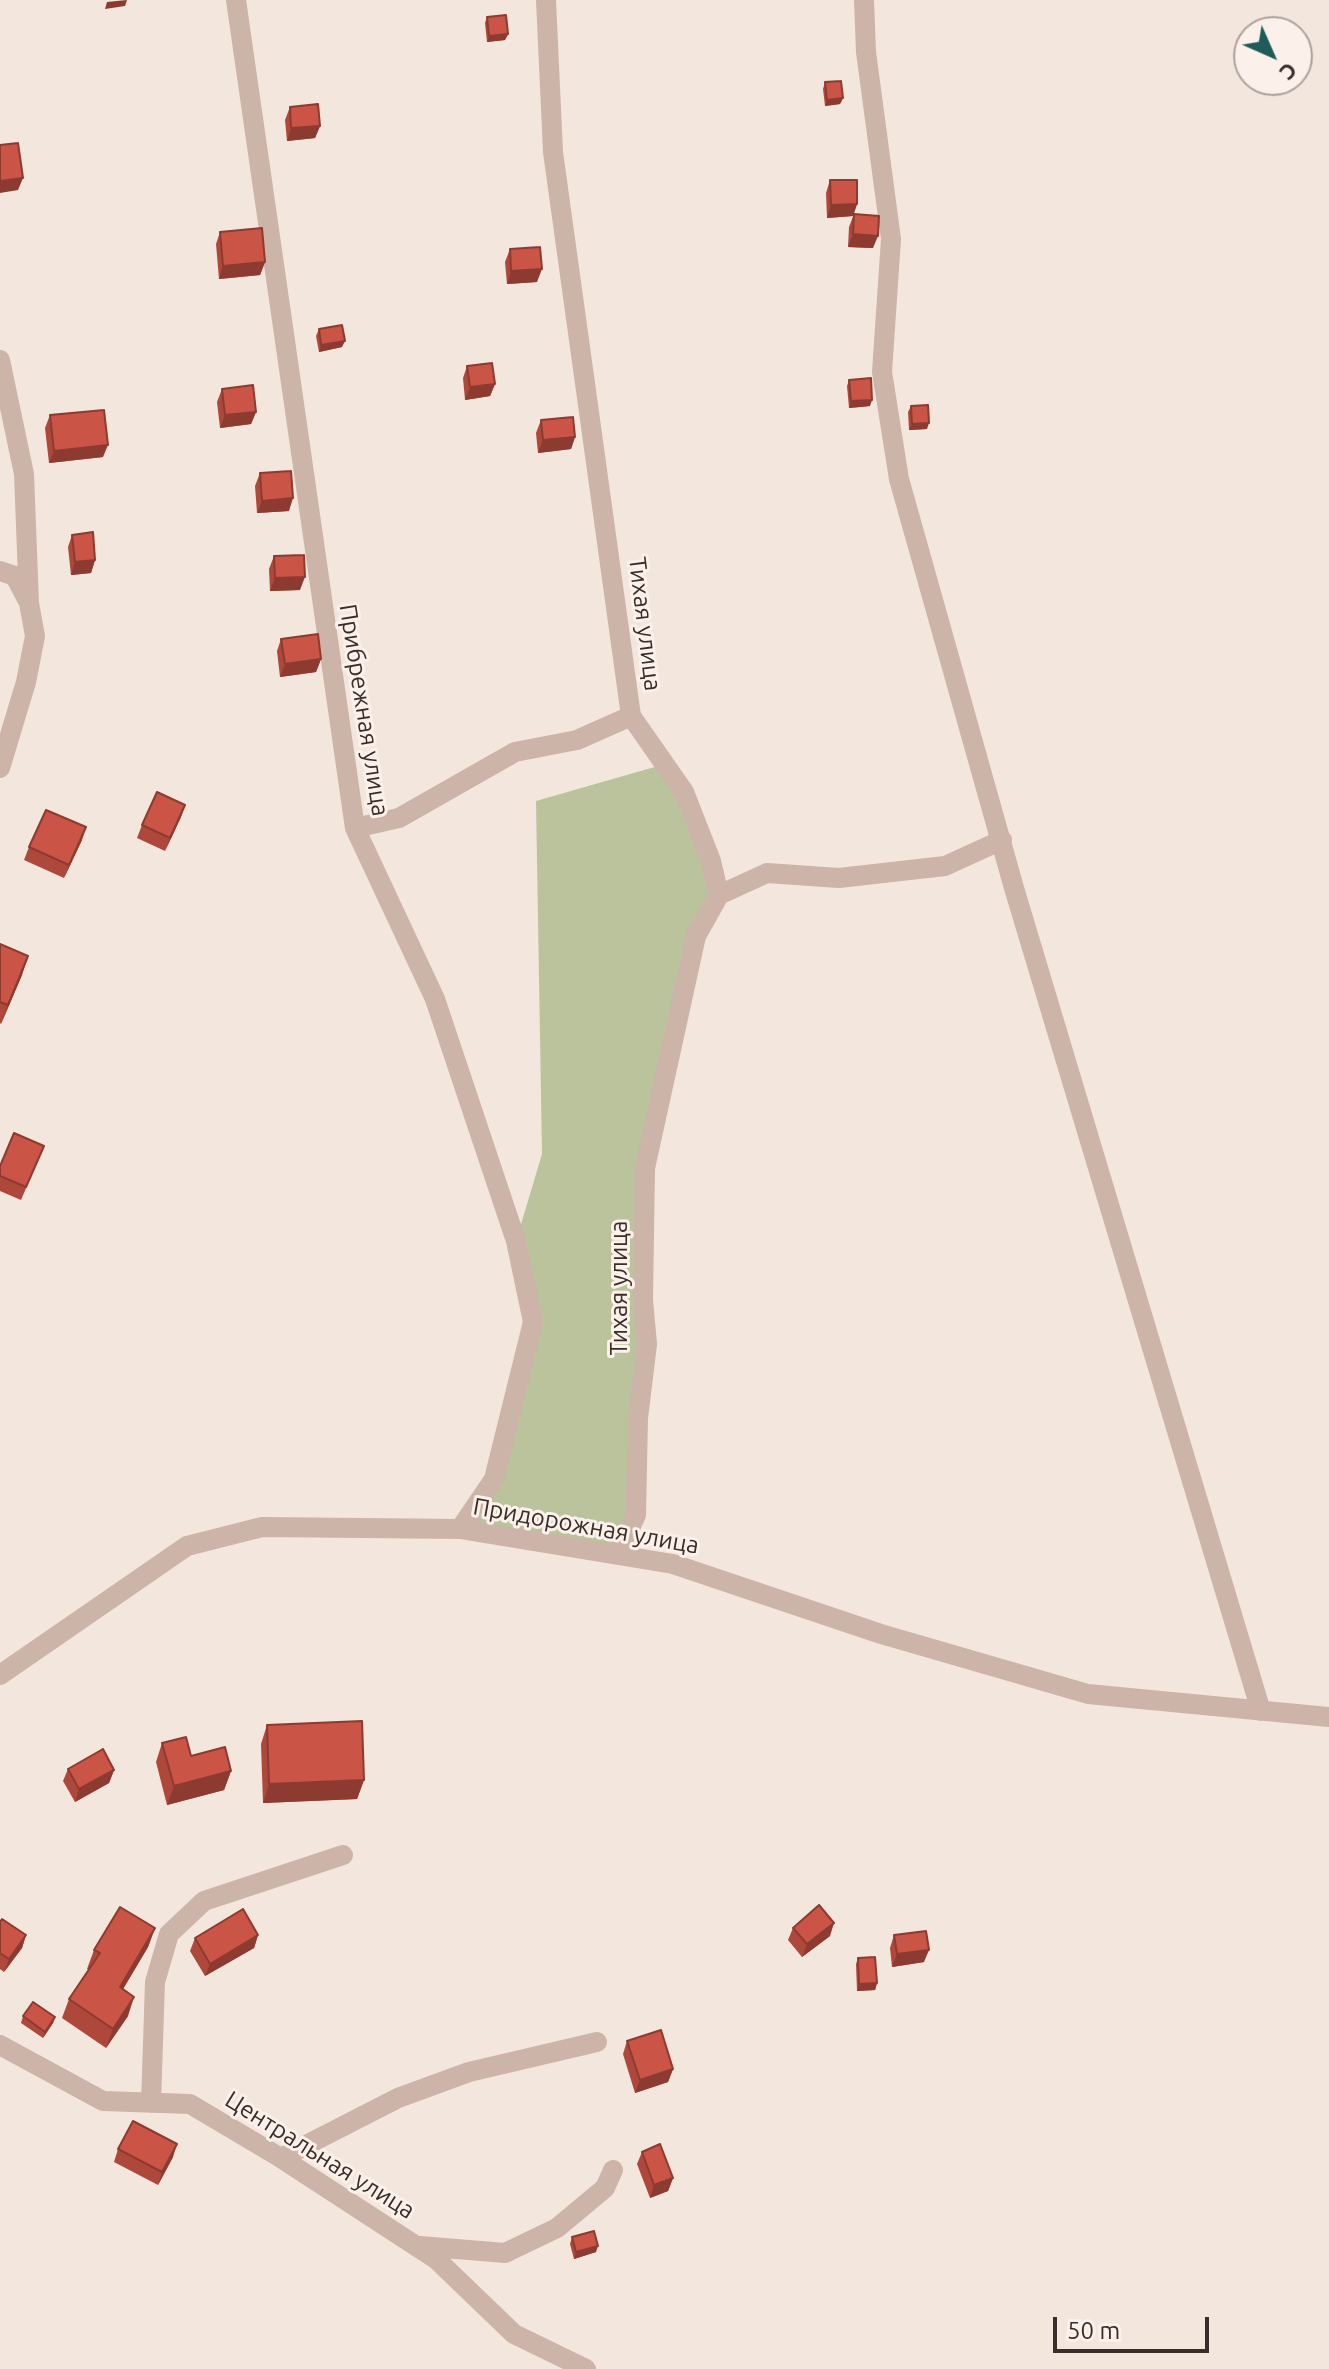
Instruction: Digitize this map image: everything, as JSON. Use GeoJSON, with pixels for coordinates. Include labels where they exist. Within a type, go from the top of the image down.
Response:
{"type":"FeatureCollection","features":[{"type":"Feature","properties":{"kind":"street","name":"Прибрежная улица"},"geometry":{"type":"LineString","coordinates":[[236,0],[355,828],[435,999],[516,1241],[533,1322],[494,1479],[460,1529]]}},
{"type":"Feature","properties":{"kind":"street","name":"Тихая улица"},"geometry":{"type":"LineString","coordinates":[[546,0],[553,152],[631,716],[684,792],[711,861],[719,895],[696,936],[645,1168],[643,1300],[647,1344],[638,1418],[636,1515],[618,1555]]}},
{"type":"Feature","properties":{"kind":"street"},"geometry":{"type":"LineString","coordinates":[[864,0],[866,52],[891,239],[882,372],[899,479],[1002,840],[1261,1711]]}},
{"type":"Feature","properties":{"kind":"street"},"geometry":{"type":"LineString","coordinates":[[0,360],[24,474],[29,603],[35,636],[26,682],[0,768]]}},
{"type":"Feature","properties":{"kind":"street"},"geometry":{"type":"LineString","coordinates":[[0,571],[15,576],[29,603]]}},
{"type":"Feature","properties":{"kind":"street"},"geometry":{"type":"LineString","coordinates":[[355,828],[399,818],[515,752],[577,740],[631,716]]}},
{"type":"Feature","properties":{"kind":"street"},"geometry":{"type":"LineString","coordinates":[[719,895],[767,873],[839,878],[945,866],[1002,840]]}},
{"type":"Feature","properties":{"kind":"street","name":"Придорожная улица"},"geometry":{"type":"LineString","coordinates":[[0,1675],[187,1546],[262,1527],[460,1529],[673,1564],[881,1634],[1088,1694],[1329,1717]]}},
{"type":"Feature","properties":{"kind":"street"},"geometry":{"type":"LineString","coordinates":[[151,2103],[155,1982],[169,1934],[204,1901],[343,1855]]}},
{"type":"Feature","properties":{"kind":"street"},"geometry":{"type":"LineString","coordinates":[[281,2158],[398,2098],[469,2072],[597,2042]]}},
{"type":"Feature","properties":{"kind":"street","name":"Центральная улица"},"geometry":{"type":"LineString","coordinates":[[0,2045],[103,2101],[190,2104],[281,2158],[436,2259],[514,2334],[586,2369]]}},
{"type":"Feature","properties":{"kind":"street"},"geometry":{"type":"LineString","coordinates":[[416,2246],[505,2253],[557,2228],[605,2188],[613,2170]]}},
{"type":"Feature","properties":{"kind":"green space"},"geometry":{"type":"Polygon","coordinates":[[[665,764],[719,895],[696,936],[645,1168],[636,1515],[618,1555],[460,1529],[494,1479],[533,1322],[516,1241],[542,1154],[536,801],[665,764]]]}},
{"type":"Feature","properties":{"kind":"building"},"geometry":{"type":"Polygon","coordinates":[[[506,15],[508,34],[489,36],[487,17],[506,15]]]}},
{"type":"Feature","properties":{"kind":"building"},"geometry":{"type":"Polygon","coordinates":[[[841,81],[843,98],[827,100],[825,82],[841,81]]]}},
{"type":"Feature","properties":{"kind":"building"},"geometry":{"type":"Polygon","coordinates":[[[318,104],[320,126],[291,128],[290,107],[318,104]]]}},
{"type":"Feature","properties":{"kind":"building"},"geometry":{"type":"Polygon","coordinates":[[[18,143],[23,178],[0,181],[0,145],[18,143]]]}},
{"type":"Feature","properties":{"kind":"building"},"geometry":{"type":"Polygon","coordinates":[[[830,180],[857,180],[857,204],[831,205],[830,180]]]}},
{"type":"Feature","properties":{"kind":"building"},"geometry":{"type":"Polygon","coordinates":[[[854,214],[879,216],[878,236],[853,234],[854,214]]]}},
{"type":"Feature","properties":{"kind":"building"},"geometry":{"type":"Polygon","coordinates":[[[262,228],[265,262],[223,266],[220,232],[262,228]]]}},
{"type":"Feature","properties":{"kind":"building"},"geometry":{"type":"Polygon","coordinates":[[[540,247],[542,269],[511,271],[510,249],[540,247]]]}},
{"type":"Feature","properties":{"kind":"building"},"geometry":{"type":"Polygon","coordinates":[[[342,325],[345,341],[321,345],[319,329],[342,325]]]}},
{"type":"Feature","properties":{"kind":"building"},"geometry":{"type":"Polygon","coordinates":[[[492,363],[495,384],[470,387],[467,366],[492,363]]]}},
{"type":"Feature","properties":{"kind":"building"},"geometry":{"type":"Polygon","coordinates":[[[871,378],[872,400],[851,401],[849,380],[871,378]]]}},
{"type":"Feature","properties":{"kind":"building"},"geometry":{"type":"Polygon","coordinates":[[[253,385],[256,412],[225,415],[222,389],[253,385]]]}},
{"type":"Feature","properties":{"kind":"building"},"geometry":{"type":"Polygon","coordinates":[[[928,405],[929,423],[912,424],[911,406],[928,405]]]}},
{"type":"Feature","properties":{"kind":"building"},"geometry":{"type":"Polygon","coordinates":[[[104,410],[108,445],[54,451],[50,415],[104,410]]]}},
{"type":"Feature","properties":{"kind":"building"},"geometry":{"type":"Polygon","coordinates":[[[573,417],[575,437],[543,440],[541,420],[573,417]]]}},
{"type":"Feature","properties":{"kind":"building"},"geometry":{"type":"Polygon","coordinates":[[[291,471],[293,498],[262,501],[260,473],[291,471]]]}},
{"type":"Feature","properties":{"kind":"building"},"geometry":{"type":"Polygon","coordinates":[[[93,532],[95,560],[75,562],[72,535],[93,532]]]}},
{"type":"Feature","properties":{"kind":"building"},"geometry":{"type":"Polygon","coordinates":[[[304,555],[305,577],[275,578],[274,556],[304,555]]]}},
{"type":"Feature","properties":{"kind":"building"},"geometry":{"type":"Polygon","coordinates":[[[318,634],[321,659],[285,664],[281,639],[318,634]]]}},
{"type":"Feature","properties":{"kind":"building"},"geometry":{"type":"Polygon","coordinates":[[[157,792],[185,805],[170,838],[142,825],[157,792]]]}},
{"type":"Feature","properties":{"kind":"building"},"geometry":{"type":"Polygon","coordinates":[[[46,810],[86,827],[69,865],[29,847],[46,810]]]}},
{"type":"Feature","properties":{"kind":"building"},"geometry":{"type":"Polygon","coordinates":[[[0,944],[28,956],[8,1005],[0,1002],[0,944]]]}},
{"type":"Feature","properties":{"kind":"building"},"geometry":{"type":"Polygon","coordinates":[[[14,1133],[44,1146],[26,1187],[0,1176],[0,1166],[14,1133]]]}},
{"type":"Feature","properties":{"kind":"building"},"geometry":{"type":"Polygon","coordinates":[[[362,1721],[364,1780],[269,1784],[267,1725],[362,1721]]]}},
{"type":"Feature","properties":{"kind":"building"},"geometry":{"type":"Polygon","coordinates":[[[186,1737],[191,1756],[225,1747],[231,1771],[174,1786],[162,1743],[186,1737]]]}},
{"type":"Feature","properties":{"kind":"building"},"geometry":{"type":"Polygon","coordinates":[[[103,1749],[114,1770],[79,1789],[68,1769],[103,1749]]]}},
{"type":"Feature","properties":{"kind":"building"},"geometry":{"type":"Polygon","coordinates":[[[819,1905],[834,1923],[807,1944],[793,1928],[819,1905]]]}},
{"type":"Feature","properties":{"kind":"building"},"geometry":{"type":"Polygon","coordinates":[[[120,1907],[155,1928],[120,1987],[134,1997],[113,2029],[69,1999],[100,1953],[94,1950],[120,1907]]]}},
{"type":"Feature","properties":{"kind":"building"},"geometry":{"type":"Polygon","coordinates":[[[243,1909],[258,1935],[210,1964],[195,1938],[243,1909]]]}},
{"type":"Feature","properties":{"kind":"building"},"geometry":{"type":"Polygon","coordinates":[[[2,1919],[26,1935],[9,1959],[0,1953],[2,1919]]]}},
{"type":"Feature","properties":{"kind":"building"},"geometry":{"type":"Polygon","coordinates":[[[926,1931],[929,1950],[897,1954],[894,1935],[926,1931]]]}},
{"type":"Feature","properties":{"kind":"building"},"geometry":{"type":"Polygon","coordinates":[[[875,1957],[877,1983],[859,1984],[858,1958],[875,1957]]]}},
{"type":"Feature","properties":{"kind":"building"},"geometry":{"type":"Polygon","coordinates":[[[33,2002],[55,2017],[45,2032],[23,2016],[33,2002]]]}},
{"type":"Feature","properties":{"kind":"building"},"geometry":{"type":"Polygon","coordinates":[[[661,2030],[673,2069],[640,2080],[627,2041],[661,2030]]]}},
{"type":"Feature","properties":{"kind":"building"},"geometry":{"type":"Polygon","coordinates":[[[133,2121],[177,2144],[162,2172],[118,2149],[133,2121]]]}},
{"type":"Feature","properties":{"kind":"building"},"geometry":{"type":"Polygon","coordinates":[[[660,2144],[673,2178],[654,2185],[642,2152],[660,2144]]]}},
{"type":"Feature","properties":{"kind":"building"},"geometry":{"type":"Polygon","coordinates":[[[594,2231],[598,2246],[576,2252],[572,2237],[594,2231]]]}}]}
